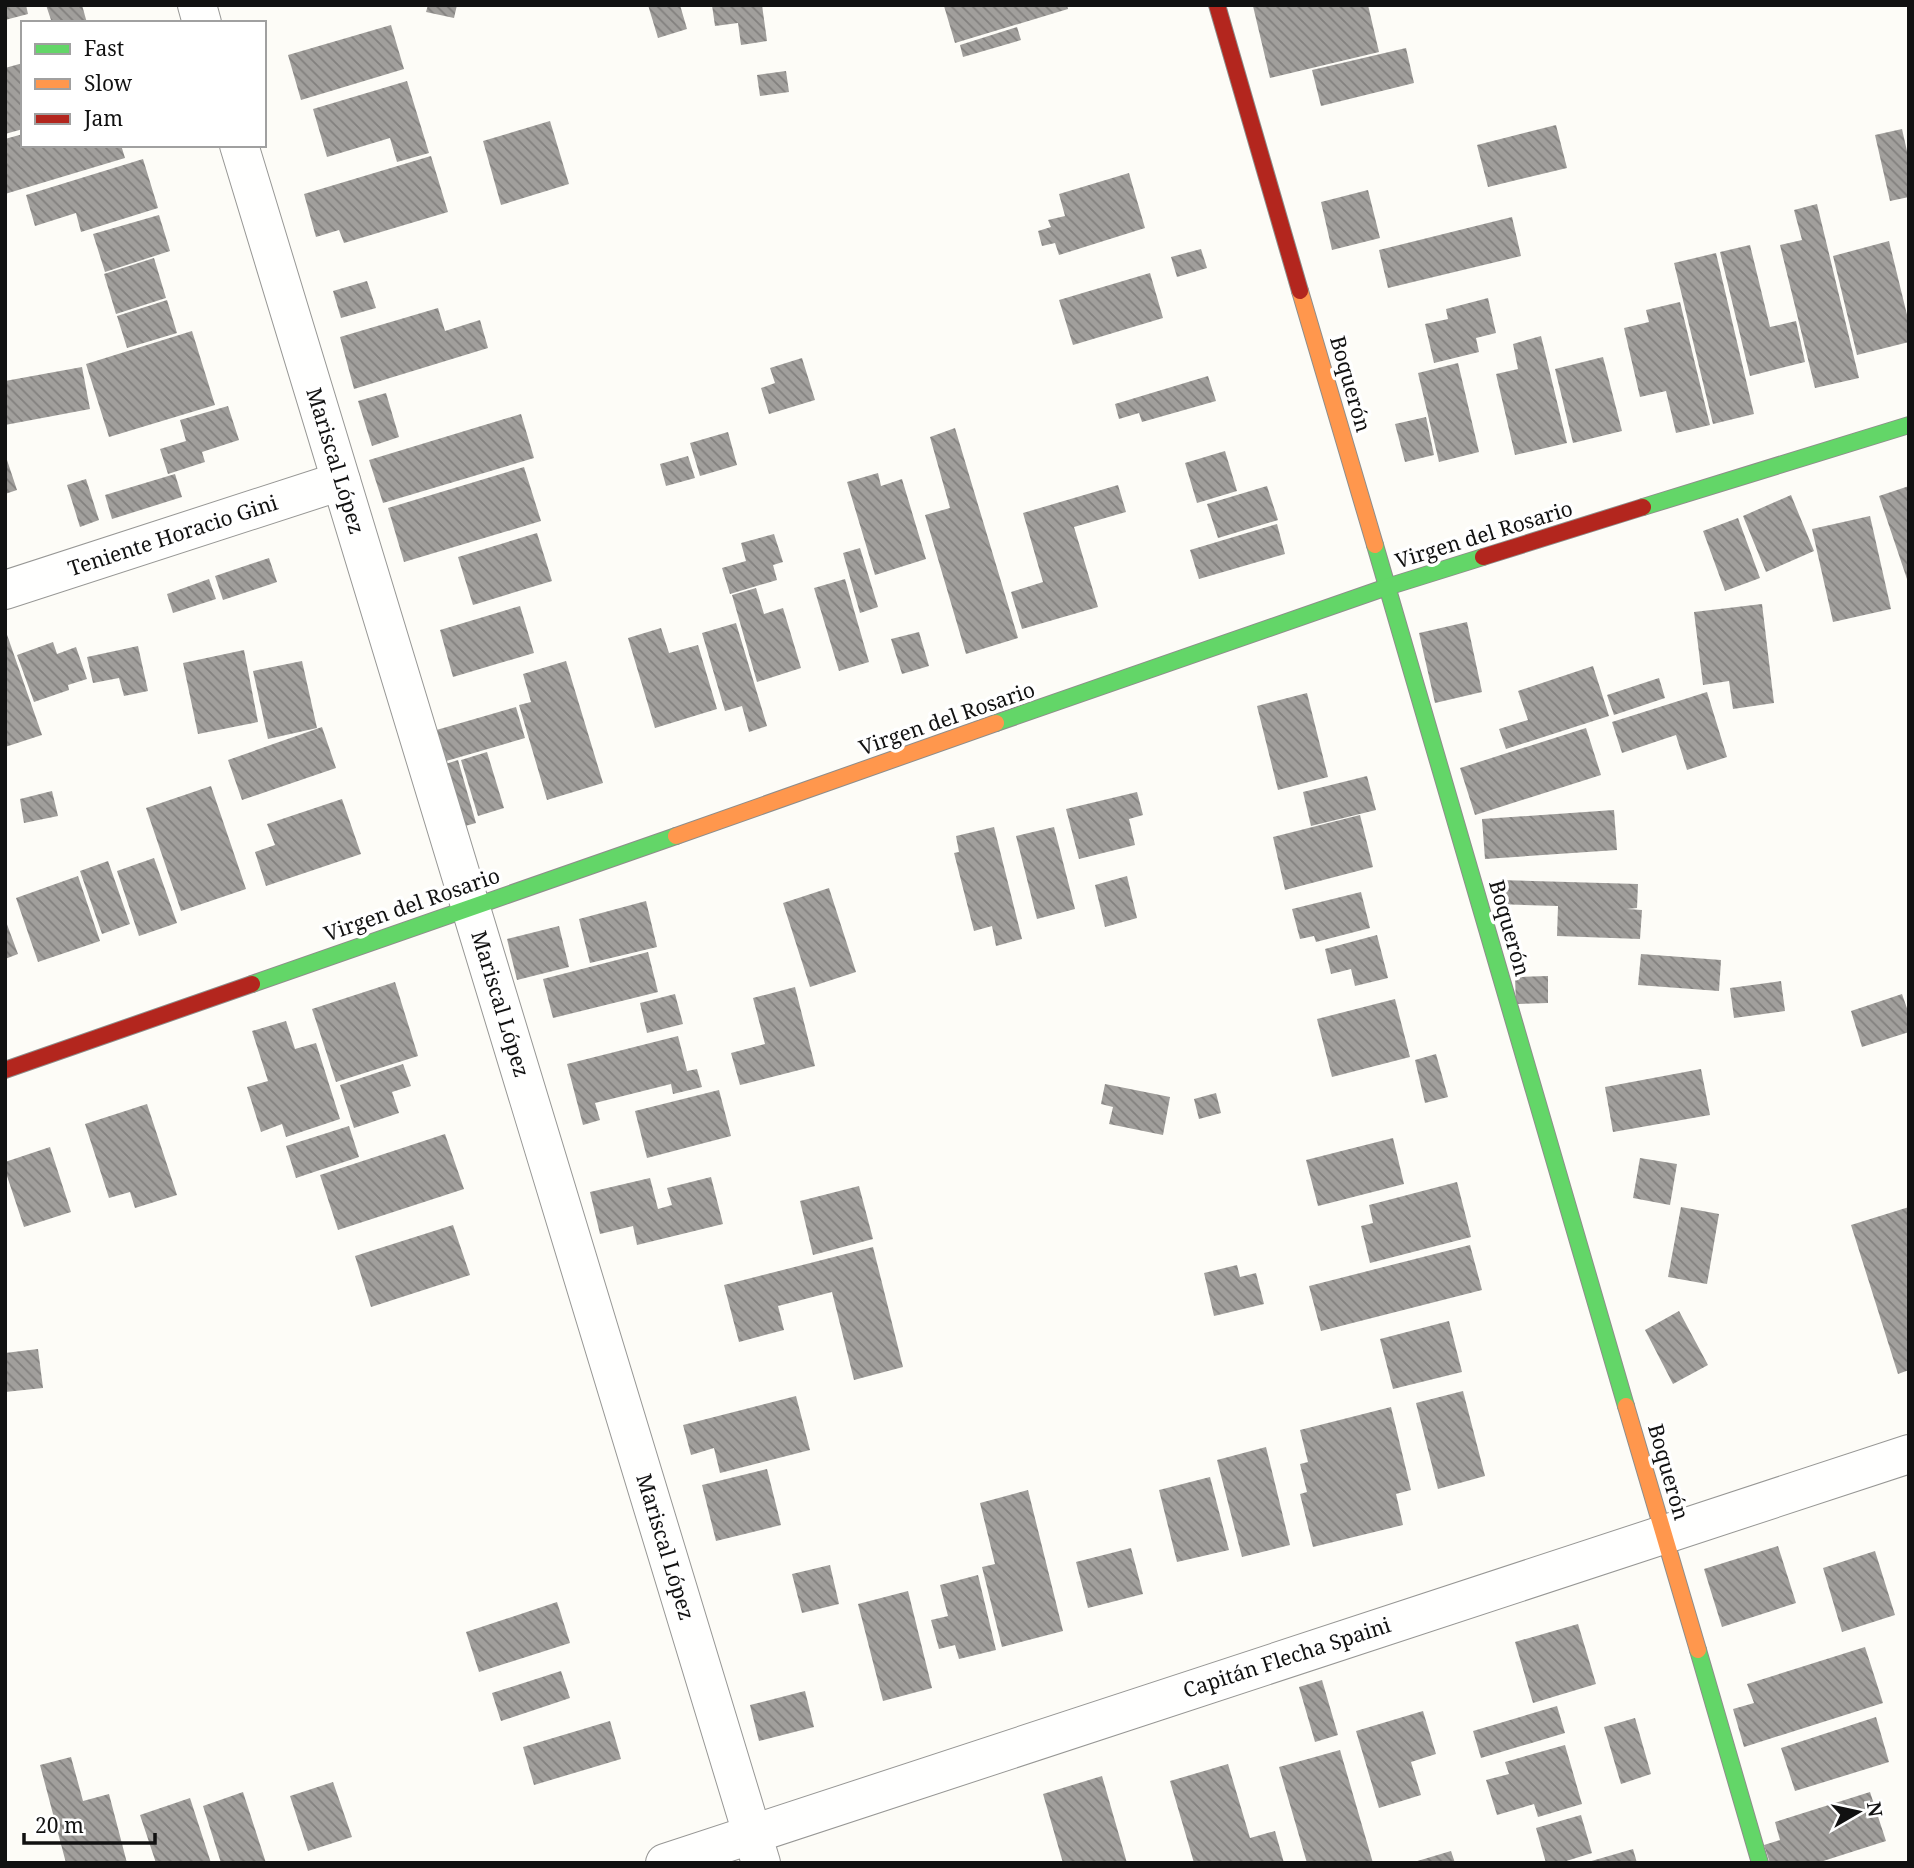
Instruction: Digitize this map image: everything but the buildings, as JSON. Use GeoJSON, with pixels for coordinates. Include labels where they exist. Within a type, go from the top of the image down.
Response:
{"type":"FeatureCollection","features":[{"type":"Feature","properties":{"kind":"street","name":"Boquerón"},"geometry":{"type":"LineString","coordinates":[[1217,5],[1760,1863]]}},
{"type":"Feature","properties":{"kind":"street","name":"Mariscal López"},"geometry":{"type":"LineString","coordinates":[[240,147],[757,1848]]}},
{"type":"Feature","properties":{"kind":"street","name":"Virgen del Rosario"},"geometry":{"type":"LineString","coordinates":[[5,1069],[1387,587],[1909,425]]}},
{"type":"Feature","properties":{"kind":"street","name":"Teniente Horacio Gini"},"geometry":{"type":"LineString","coordinates":[[5,590],[341,481]]}},
{"type":"Feature","properties":{"kind":"street","name":"Capitán Flecha Spaini"},"geometry":{"type":"LineString","coordinates":[[665,1863],[757,1848],[1664,1534],[1909,1454]]}},
{"type":"Feature","properties":{"kind":"traffic: fast"},"geometry":{"type":"LineString","coordinates":[[1643,507],[1909,425]]}},
{"type":"Feature","properties":{"kind":"traffic: fast"},"geometry":{"type":"LineString","coordinates":[[1375,545],[1626,1406]]}},
{"type":"Feature","properties":{"kind":"traffic: fast"},"geometry":{"type":"LineString","coordinates":[[996,723],[1387,587],[1483,557]]}},
{"type":"Feature","properties":{"kind":"traffic: fast"},"geometry":{"type":"LineString","coordinates":[[252,984],[676,836]]}},
{"type":"Feature","properties":{"kind":"traffic: fast"},"geometry":{"type":"LineString","coordinates":[[1698,1650],[1760,1863]]}},
{"type":"Feature","properties":{"kind":"traffic: slow"},"geometry":{"type":"LineString","coordinates":[[1300,291],[1375,545]]}},
{"type":"Feature","properties":{"kind":"traffic: slow"},"geometry":{"type":"LineString","coordinates":[[676,836],[996,723]]}},
{"type":"Feature","properties":{"kind":"traffic: slow"},"geometry":{"type":"LineString","coordinates":[[1626,1406],[1698,1650]]}},
{"type":"Feature","properties":{"kind":"traffic: jam"},"geometry":{"type":"LineString","coordinates":[[1217,5],[1300,291]]}},
{"type":"Feature","properties":{"kind":"traffic: jam"},"geometry":{"type":"LineString","coordinates":[[1483,557],[1643,507]]}},
{"type":"Feature","properties":{"kind":"traffic: jam"},"geometry":{"type":"LineString","coordinates":[[5,1070],[252,984]]}}]}
